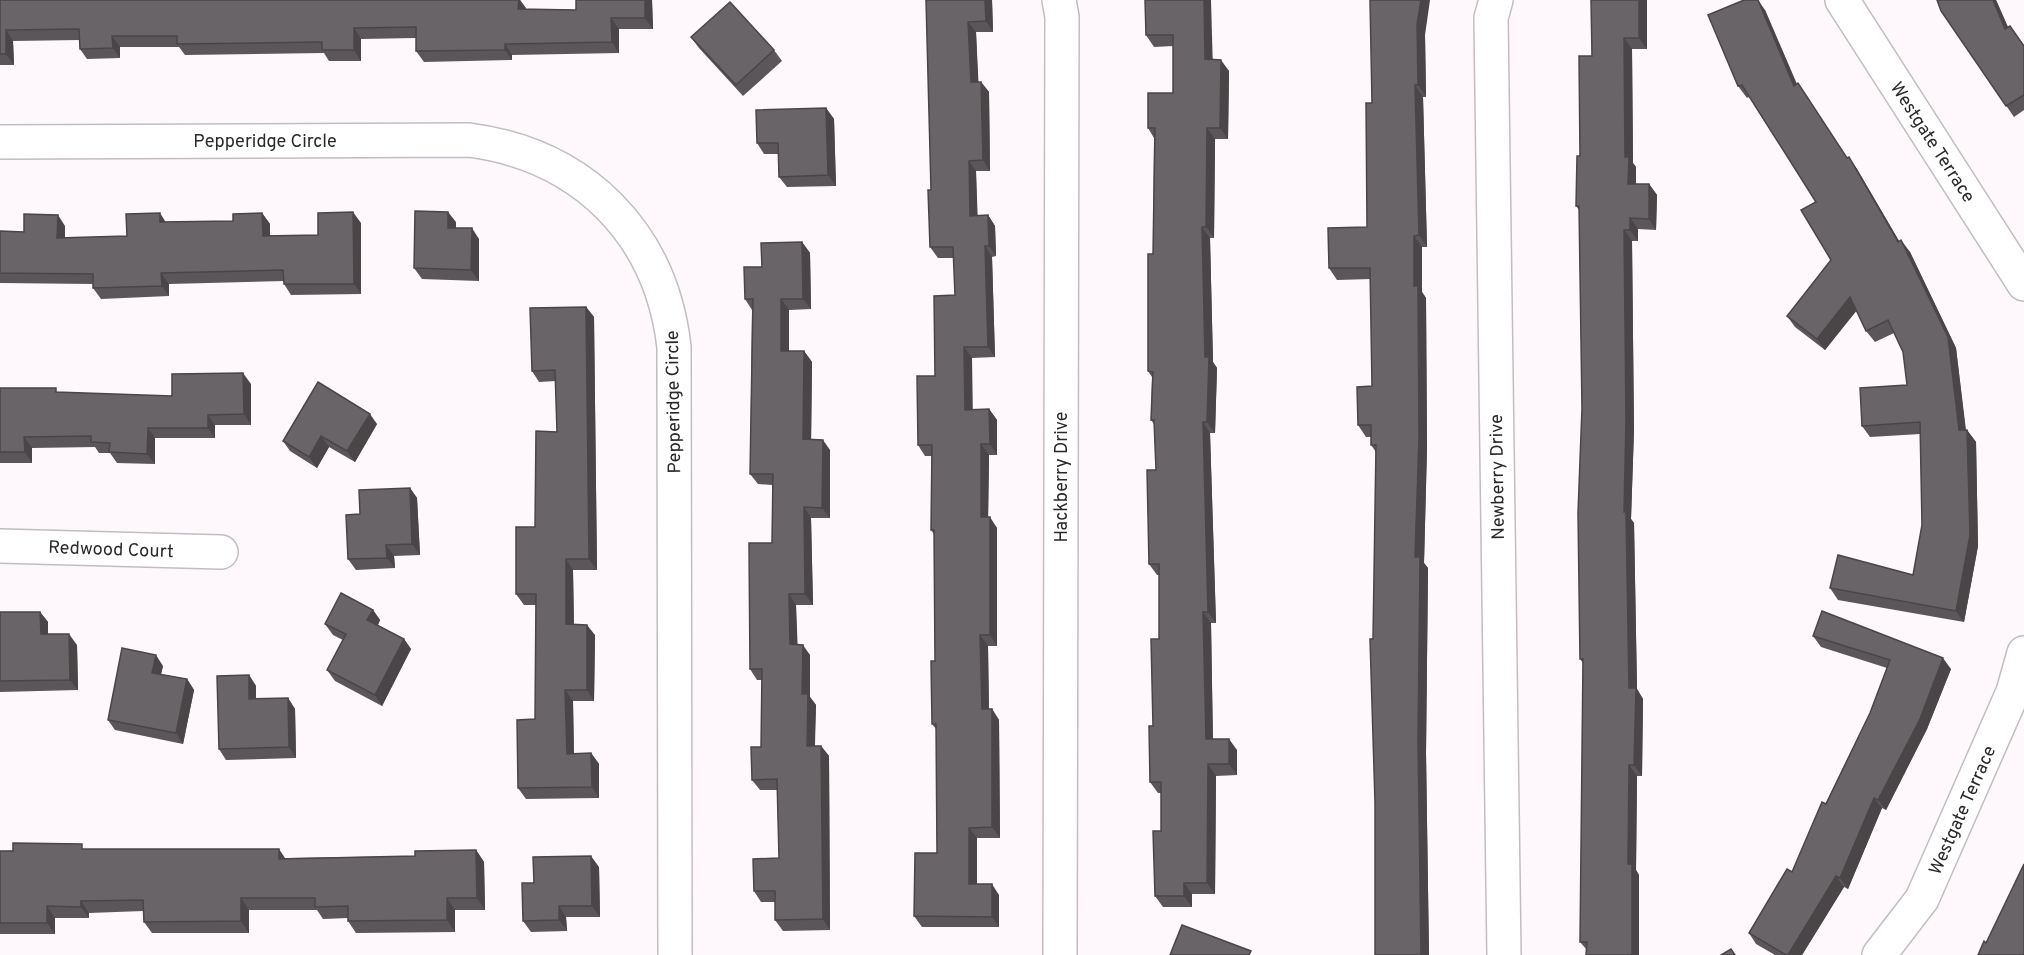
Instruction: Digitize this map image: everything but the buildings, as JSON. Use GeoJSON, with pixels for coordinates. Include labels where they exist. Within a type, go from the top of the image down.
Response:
{"type":"FeatureCollection","features":[{"type":"Feature","properties":{"kind":"street","name":"Hackberry Drive"},"geometry":{"type":"LineString","coordinates":[[1059,0],[1062,17],[1060,955]]}},
{"type":"Feature","properties":{"kind":"street","name":"Newberry Drive"},"geometry":{"type":"LineString","coordinates":[[1496,0],[1491,18],[1504,955]]}},
{"type":"Feature","properties":{"kind":"street","name":"Westgate Terrace"},"geometry":{"type":"LineString","coordinates":[[1842,0],[2024,284]]}},
{"type":"Feature","properties":{"kind":"street","name":"Pepperidge Circle"},"geometry":{"type":"LineString","coordinates":[[0,142],[469,140],[495,144],[560,168],[595,193],[632,231],[662,287],[674,347],[675,955]]}},
{"type":"Feature","properties":{"kind":"street","name":"Redwood Court"},"geometry":{"type":"LineString","coordinates":[[0,546],[222,552]]}},
{"type":"Feature","properties":{"kind":"street","name":"Westgate Terrace"},"geometry":{"type":"LineString","coordinates":[[1879,955],[1922,899],[2013,692],[2024,653]]}}]}
